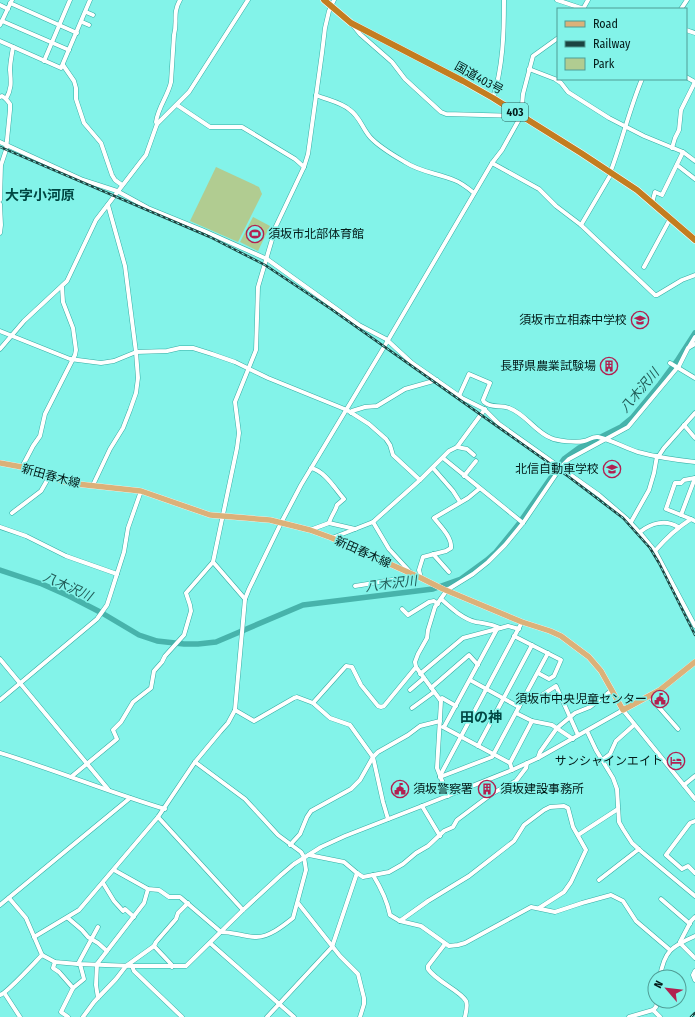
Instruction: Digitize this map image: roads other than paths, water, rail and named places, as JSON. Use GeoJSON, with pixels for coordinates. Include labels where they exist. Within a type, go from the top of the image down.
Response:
{"type":"FeatureCollection","features":[{"type":"Feature","properties":{"kind":"highway","name":"国道403号"},"geometry":{"type":"LineString","coordinates":[[324,0],[351,23],[493,98],[610,173],[636,190],[695,240]]}},
{"type":"Feature","properties":{"kind":"main road","name":"新田春木線"},"geometry":{"type":"LineString","coordinates":[[0,463],[22,467],[68,483],[142,491],[210,515],[270,520],[310,530],[332,538],[411,573],[445,590],[522,622],[550,630],[572,643],[589,657],[597,666],[623,710]]}},
{"type":"Feature","properties":{"kind":"main road"},"geometry":{"type":"LineString","coordinates":[[623,710],[660,690],[695,662]]}},
{"type":"Feature","properties":{"kind":"street"},"geometry":{"type":"LineString","coordinates":[[44,61],[70,0]]}},
{"type":"Feature","properties":{"kind":"street"},"geometry":{"type":"LineString","coordinates":[[0,41],[61,68],[82,22],[90,0]]}},
{"type":"Feature","properties":{"kind":"street"},"geometry":{"type":"LineString","coordinates":[[157,124],[157,112],[171,82],[174,34],[176,28],[175,13],[180,0]]}},
{"type":"Feature","properties":{"kind":"street"},"geometry":{"type":"LineString","coordinates":[[0,349],[24,321],[62,287],[69,278],[96,220],[146,154],[157,124],[190,92],[248,0]]}},
{"type":"Feature","properties":{"kind":"street"},"geometry":{"type":"LineString","coordinates":[[70,778],[117,739],[113,730],[121,722],[133,702],[152,688],[154,670],[184,635],[191,611],[186,593],[213,562],[237,448],[239,433],[235,402],[256,350],[258,287],[276,226],[304,167],[308,154],[326,20],[334,0]]}},
{"type":"Feature","properties":{"kind":"street"},"geometry":{"type":"LineString","coordinates":[[493,98],[501,61],[504,0]]}},
{"type":"Feature","properties":{"kind":"street"},"geometry":{"type":"LineString","coordinates":[[557,0],[580,8]]}},
{"type":"Feature","properties":{"kind":"street"},"geometry":{"type":"LineString","coordinates":[[69,50],[1,23],[11,2],[77,32]]}},
{"type":"Feature","properties":{"kind":"street"},"geometry":{"type":"LineString","coordinates":[[0,5],[8,9]]}},
{"type":"Feature","properties":{"kind":"street"},"geometry":{"type":"LineString","coordinates":[[86,12],[93,15]]}},
{"type":"Feature","properties":{"kind":"street"},"geometry":{"type":"LineString","coordinates":[[82,22],[89,25]]}},
{"type":"Feature","properties":{"kind":"street"},"geometry":{"type":"LineString","coordinates":[[351,23],[360,34],[392,62],[406,79],[441,112],[446,114],[520,116]]}},
{"type":"Feature","properties":{"kind":"street"},"geometry":{"type":"LineString","coordinates":[[34,938],[79,910],[165,809],[195,762],[228,723],[234,710],[245,599],[280,523],[474,193],[492,163],[502,150],[520,116],[523,94],[534,56],[557,39]]}},
{"type":"Feature","properties":{"kind":"street"},"geometry":{"type":"LineString","coordinates":[[6,99],[11,85],[12,77],[10,71],[13,47]]}},
{"type":"Feature","properties":{"kind":"street"},"geometry":{"type":"LineString","coordinates":[[63,65],[74,81],[76,88],[76,99],[84,122],[101,143],[112,175],[115,180],[122,185]]}},
{"type":"Feature","properties":{"kind":"street"},"geometry":{"type":"LineString","coordinates":[[529,69],[555,80],[568,92],[583,102],[626,127],[683,152],[695,161]]}},
{"type":"Feature","properties":{"kind":"street"},"geometry":{"type":"LineString","coordinates":[[581,225],[610,173],[626,127],[633,100],[642,80]]}},
{"type":"Feature","properties":{"kind":"street"},"geometry":{"type":"LineString","coordinates":[[672,148],[679,130],[681,110],[695,82]]}},
{"type":"Feature","properties":{"kind":"street"},"geometry":{"type":"LineString","coordinates":[[316,95],[345,106],[351,110],[357,116],[369,136],[374,141],[405,162],[423,171],[463,184],[474,193]]}},
{"type":"Feature","properties":{"kind":"street"},"geometry":{"type":"LineString","coordinates":[[0,200],[1,165],[6,150],[10,110],[10,104],[1,96]]}},
{"type":"Feature","properties":{"kind":"street"},"geometry":{"type":"LineString","coordinates":[[177,105],[210,127],[242,127],[296,159],[304,167]]}},
{"type":"Feature","properties":{"kind":"street"},"geometry":{"type":"LineString","coordinates":[[0,142],[83,180],[117,191],[148,208],[267,259],[359,325],[388,341],[412,363],[459,396],[484,410],[499,424],[561,467],[614,507],[631,522],[655,551],[695,626]]}},
{"type":"Feature","properties":{"kind":"street"},"geometry":{"type":"LineString","coordinates":[[652,203],[656,192],[662,195],[683,152]]}},
{"type":"Feature","properties":{"kind":"street"},"geometry":{"type":"LineString","coordinates":[[492,163],[539,189],[556,206],[581,225],[655,295],[682,280],[695,275]]}},
{"type":"Feature","properties":{"kind":"street"},"geometry":{"type":"LineString","coordinates":[[677,164],[695,179]]}},
{"type":"Feature","properties":{"kind":"street"},"geometry":{"type":"LineString","coordinates":[[0,204],[0,220],[2,225],[0,233]]}},
{"type":"Feature","properties":{"kind":"street"},"geometry":{"type":"LineString","coordinates":[[93,486],[130,410],[136,393],[138,378],[125,266],[108,205]]}},
{"type":"Feature","properties":{"kind":"street"},"geometry":{"type":"LineString","coordinates":[[644,267],[670,219]]}},
{"type":"Feature","properties":{"kind":"street"},"geometry":{"type":"LineString","coordinates":[[22,467],[32,446],[40,436],[45,414],[74,360],[76,350],[73,328],[63,302],[62,287]]}},
{"type":"Feature","properties":{"kind":"street"},"geometry":{"type":"LineString","coordinates":[[0,331],[74,360],[107,363],[114,362],[136,352],[193,348],[235,362],[248,369],[347,410],[369,424],[386,439],[390,445],[393,455],[420,480]]}},
{"type":"Feature","properties":{"kind":"street"},"geometry":{"type":"LineString","coordinates":[[313,703],[346,666],[352,667],[361,685],[378,706],[384,706],[416,667],[418,654],[427,638],[433,613],[445,590],[466,579],[488,562],[505,544],[561,467],[576,454],[628,427],[678,368],[695,337]]}},
{"type":"Feature","properties":{"kind":"street"},"geometry":{"type":"LineString","coordinates":[[688,348],[695,344]]}},
{"type":"Feature","properties":{"kind":"street"},"geometry":{"type":"LineString","coordinates":[[670,363],[693,377],[695,371]]}},
{"type":"Feature","properties":{"kind":"street"},"geometry":{"type":"LineString","coordinates":[[459,396],[469,374],[490,383],[483,400],[487,405],[493,407],[502,406],[510,408],[517,412],[545,436],[553,439],[580,442],[598,437],[638,452],[695,462]]}},
{"type":"Feature","properties":{"kind":"street"},"geometry":{"type":"LineString","coordinates":[[351,413],[352,411],[365,407],[377,406],[405,389],[437,380]]}},
{"type":"Feature","properties":{"kind":"street"},"geometry":{"type":"LineString","coordinates":[[332,538],[373,522],[433,468],[449,451],[456,447],[487,405]]}},
{"type":"Feature","properties":{"kind":"street"},"geometry":{"type":"LineString","coordinates":[[631,522],[649,490],[658,456],[695,413]]}},
{"type":"Feature","properties":{"kind":"street"},"geometry":{"type":"LineString","coordinates":[[684,425],[695,438]]}},
{"type":"Feature","properties":{"kind":"street"},"geometry":{"type":"LineString","coordinates":[[456,447],[467,449],[474,455]]}},
{"type":"Feature","properties":{"kind":"street"},"geometry":{"type":"LineString","coordinates":[[443,458],[521,522]]}},
{"type":"Feature","properties":{"kind":"street"},"geometry":{"type":"LineString","coordinates":[[464,476],[476,461]]}},
{"type":"Feature","properties":{"kind":"street"},"geometry":{"type":"LineString","coordinates":[[311,468],[316,469],[329,481],[344,499],[337,505],[330,523]]}},
{"type":"Feature","properties":{"kind":"street"},"geometry":{"type":"LineString","coordinates":[[433,468],[453,491],[460,502]]}},
{"type":"Feature","properties":{"kind":"street"},"geometry":{"type":"LineString","coordinates":[[12,513],[41,491],[49,477]]}},
{"type":"Feature","properties":{"kind":"street"},"geometry":{"type":"LineString","coordinates":[[681,515],[695,478]]}},
{"type":"Feature","properties":{"kind":"street"},"geometry":{"type":"LineString","coordinates":[[693,520],[666,509],[675,483],[681,483],[684,480],[695,478]]}},
{"type":"Feature","properties":{"kind":"street"},"geometry":{"type":"LineString","coordinates":[[421,578],[419,570],[424,557],[446,551],[451,548],[449,538],[434,518],[468,498],[480,489]]}},
{"type":"Feature","properties":{"kind":"street"},"geometry":{"type":"LineString","coordinates":[[0,700],[97,619],[107,605],[124,552],[128,528],[142,491]]}},
{"type":"Feature","properties":{"kind":"street"},"geometry":{"type":"LineString","coordinates":[[655,551],[664,540],[678,528],[693,520]]}},
{"type":"Feature","properties":{"kind":"street"},"geometry":{"type":"LineString","coordinates":[[356,586],[405,578],[411,573],[388,549],[373,522]]}},
{"type":"Feature","properties":{"kind":"street"},"geometry":{"type":"LineString","coordinates":[[310,530],[330,523],[355,529]]}},
{"type":"Feature","properties":{"kind":"street"},"geometry":{"type":"LineString","coordinates":[[640,532],[646,527],[661,523],[674,524],[678,528]]}},
{"type":"Feature","properties":{"kind":"street"},"geometry":{"type":"LineString","coordinates":[[0,527],[26,536],[66,556],[116,574]]}},
{"type":"Feature","properties":{"kind":"street"},"geometry":{"type":"LineString","coordinates":[[433,554],[449,572]]}},
{"type":"Feature","properties":{"kind":"street"},"geometry":{"type":"LineString","coordinates":[[213,562],[245,599]]}},
{"type":"Feature","properties":{"kind":"street"},"geometry":{"type":"LineString","coordinates":[[441,599],[458,613],[469,619],[476,622],[491,623],[499,628]]}},
{"type":"Feature","properties":{"kind":"street"},"geometry":{"type":"LineString","coordinates":[[402,609],[408,614],[429,602],[434,601],[438,604]]}},
{"type":"Feature","properties":{"kind":"street"},"geometry":{"type":"LineString","coordinates":[[440,777],[522,622]]}},
{"type":"Feature","properties":{"kind":"street"},"geometry":{"type":"LineString","coordinates":[[420,674],[463,638],[508,626],[518,628]]}},
{"type":"Feature","properties":{"kind":"street"},"geometry":{"type":"LineString","coordinates":[[442,725],[456,706],[499,628]]}},
{"type":"Feature","properties":{"kind":"street"},"geometry":{"type":"LineString","coordinates":[[514,636],[561,660],[554,676],[549,679],[538,673]]}},
{"type":"Feature","properties":{"kind":"street"},"geometry":{"type":"LineString","coordinates":[[478,746],[532,645]]}},
{"type":"Feature","properties":{"kind":"street"},"geometry":{"type":"LineString","coordinates":[[440,777],[492,757],[548,653]]}},
{"type":"Feature","properties":{"kind":"street"},"geometry":{"type":"LineString","coordinates":[[431,688],[468,655],[478,665]]}},
{"type":"Feature","properties":{"kind":"street"},"geometry":{"type":"LineString","coordinates":[[0,659],[108,789]]}},
{"type":"Feature","properties":{"kind":"street"},"geometry":{"type":"LineString","coordinates":[[416,667],[441,701],[442,725],[437,768],[448,796]]}},
{"type":"Feature","properties":{"kind":"street"},"geometry":{"type":"LineString","coordinates":[[410,690],[424,678]]}},
{"type":"Feature","properties":{"kind":"street"},"geometry":{"type":"LineString","coordinates":[[470,680],[519,707]]}},
{"type":"Feature","properties":{"kind":"street"},"geometry":{"type":"LineString","coordinates":[[524,698],[531,702],[556,686],[578,736]]}},
{"type":"Feature","properties":{"kind":"street"},"geometry":{"type":"LineString","coordinates":[[538,758],[543,747],[558,728],[575,713],[590,707],[612,690]]}},
{"type":"Feature","properties":{"kind":"street"},"geometry":{"type":"LineString","coordinates":[[412,708],[434,692]]}},
{"type":"Feature","properties":{"kind":"street"},"geometry":{"type":"LineString","coordinates":[[649,696],[678,729]]}},
{"type":"Feature","properties":{"kind":"street"},"geometry":{"type":"LineString","coordinates":[[234,710],[251,721],[254,721],[298,697],[313,703],[330,718],[350,725],[373,757],[388,819]]}},
{"type":"Feature","properties":{"kind":"street"},"geometry":{"type":"LineString","coordinates":[[440,699],[442,698],[456,706]]}},
{"type":"Feature","properties":{"kind":"street"},"geometry":{"type":"LineString","coordinates":[[9,898],[26,918],[42,956],[55,962],[126,966],[186,966],[281,875],[304,857],[321,847],[345,836],[512,770],[538,758],[623,710],[695,799]]}},
{"type":"Feature","properties":{"kind":"street"},"geometry":{"type":"LineString","coordinates":[[516,713],[532,721],[552,725],[573,739]]}},
{"type":"Feature","properties":{"kind":"street"},"geometry":{"type":"LineString","coordinates":[[512,770],[510,763],[532,721]]}},
{"type":"Feature","properties":{"kind":"street"},"geometry":{"type":"LineString","coordinates":[[290,845],[300,834],[311,811],[352,789],[365,774],[373,757],[378,752],[408,736],[420,726],[442,725],[461,737],[510,763]]}},
{"type":"Feature","properties":{"kind":"street"},"geometry":{"type":"LineString","coordinates":[[602,760],[610,754],[616,741],[634,725]]}},
{"type":"Feature","properties":{"kind":"street"},"geometry":{"type":"LineString","coordinates":[[587,731],[613,778],[617,789],[619,822],[632,843],[695,896]]}},
{"type":"Feature","properties":{"kind":"street"},"geometry":{"type":"LineString","coordinates":[[0,753],[165,809]]}},
{"type":"Feature","properties":{"kind":"street"},"geometry":{"type":"LineString","coordinates":[[114,870],[148,889],[159,890],[169,897],[180,897],[221,932],[254,937],[264,936],[293,918],[306,870],[304,857],[300,852],[278,835],[245,799],[195,762]]}},
{"type":"Feature","properties":{"kind":"street"},"geometry":{"type":"LineString","coordinates":[[309,855],[344,862],[357,873],[365,877],[389,872],[403,864],[440,836],[444,831],[453,827],[457,820],[493,793],[516,781],[526,768],[527,763]]}},
{"type":"Feature","properties":{"kind":"street"},"geometry":{"type":"LineString","coordinates":[[684,785],[695,776]]}},
{"type":"Feature","properties":{"kind":"street"},"geometry":{"type":"LineString","coordinates":[[0,905],[130,798]]}},
{"type":"Feature","properties":{"kind":"street"},"geometry":{"type":"LineString","coordinates":[[422,806],[440,836]]}},
{"type":"Feature","properties":{"kind":"street"},"geometry":{"type":"LineString","coordinates":[[400,920],[469,876],[514,842],[524,825],[544,810],[564,806],[568,808],[573,827],[586,850],[571,882],[564,892],[560,896],[539,908]]}},
{"type":"Feature","properties":{"kind":"street"},"geometry":{"type":"LineString","coordinates":[[578,836],[618,809]]}},
{"type":"Feature","properties":{"kind":"street"},"geometry":{"type":"LineString","coordinates":[[158,817],[243,910]]}},
{"type":"Feature","properties":{"kind":"street"},"geometry":{"type":"LineString","coordinates":[[695,820],[690,824],[666,855],[682,869],[688,866],[695,873]]}},
{"type":"Feature","properties":{"kind":"street"},"geometry":{"type":"LineString","coordinates":[[599,880],[639,849]]}},
{"type":"Feature","properties":{"kind":"street"},"geometry":{"type":"LineString","coordinates":[[267,1017],[332,947],[357,873]]}},
{"type":"Feature","properties":{"kind":"street"},"geometry":{"type":"LineString","coordinates":[[373,875],[388,904],[390,915],[400,920],[420,926],[449,946],[461,944],[531,907],[555,912],[611,894],[623,901],[636,921],[670,950]]}},
{"type":"Feature","properties":{"kind":"street"},"geometry":{"type":"LineString","coordinates":[[103,883],[118,906],[123,911],[125,909],[134,916]]}},
{"type":"Feature","properties":{"kind":"street"},"geometry":{"type":"LineString","coordinates":[[98,998],[96,985],[97,964],[144,903],[148,889]]}},
{"type":"Feature","properties":{"kind":"street"},"geometry":{"type":"LineString","coordinates":[[661,899],[690,924]]}},
{"type":"Feature","properties":{"kind":"street"},"geometry":{"type":"LineString","coordinates":[[83,1017],[126,966],[154,946],[176,919],[178,912],[188,903]]}},
{"type":"Feature","properties":{"kind":"street"},"geometry":{"type":"LineString","coordinates":[[298,903],[332,947],[358,974],[364,998],[364,1004],[360,1017]]}},
{"type":"Feature","properties":{"kind":"street"},"geometry":{"type":"LineString","coordinates":[[680,943],[695,917]]}},
{"type":"Feature","properties":{"kind":"street"},"geometry":{"type":"LineString","coordinates":[[68,918],[107,951]]}},
{"type":"Feature","properties":{"kind":"street"},"geometry":{"type":"LineString","coordinates":[[68,1017],[61,1012],[73,988],[84,979],[79,964],[98,927]]}},
{"type":"Feature","properties":{"kind":"street"},"geometry":{"type":"LineString","coordinates":[[661,969],[662,963],[670,950],[680,943],[695,936]]}},
{"type":"Feature","properties":{"kind":"street"},"geometry":{"type":"LineString","coordinates":[[210,943],[280,1003],[294,1017]]}},
{"type":"Feature","properties":{"kind":"street"},"geometry":{"type":"LineString","coordinates":[[680,943],[695,958]]}},
{"type":"Feature","properties":{"kind":"street"},"geometry":{"type":"LineString","coordinates":[[445,944],[428,966],[428,970],[436,979],[465,1000],[467,1005],[466,1017]]}},
{"type":"Feature","properties":{"kind":"street"},"geometry":{"type":"LineString","coordinates":[[154,946],[172,964],[172,967]]}},
{"type":"Feature","properties":{"kind":"street"},"geometry":{"type":"LineString","coordinates":[[0,995],[5,994],[14,983],[42,956]]}},
{"type":"Feature","properties":{"kind":"street"},"geometry":{"type":"LineString","coordinates":[[55,962],[53,968],[59,972],[73,988]]}},
{"type":"Feature","properties":{"kind":"street"},"geometry":{"type":"LineString","coordinates":[[132,966],[134,971],[182,1017]]}},
{"type":"Feature","properties":{"kind":"street"},"geometry":{"type":"LineString","coordinates":[[695,971],[693,975],[695,980]]}},
{"type":"Feature","properties":{"kind":"street"},"geometry":{"type":"LineString","coordinates":[[5,994],[20,1017]]}},
{"type":"Feature","properties":{"kind":"street"},"geometry":{"type":"LineString","coordinates":[[629,1017],[653,1010],[660,1017]]}},
{"type":"Feature","properties":{"kind":"waterway","name":"八木沢川"},"geometry":{"type":"LineString","coordinates":[[0,570],[42,584],[69,596],[102,613],[139,635],[157,641],[184,644],[216,642],[303,605],[433,589],[461,579],[496,552],[518,525],[564,459],[579,448],[621,427],[632,418],[660,384],[695,333]]}},
{"type":"Feature","properties":{"kind":"railway"},"geometry":{"type":"LineString","coordinates":[[0,147],[210,237],[265,265],[331,309],[569,477],[623,518],[650,548],[695,635]]}},
{"type":"Feature","properties":{"kind":"railway"},"geometry":{"type":"LineString","coordinates":[[691,1017],[695,1013]]}},
{"type":"Feature","properties":{"kind":"place","name":"須坂市北部体育館"},"geometry":{"type":"Point","coordinates":[255,234]}},
{"type":"Feature","properties":{"kind":"place","name":"須坂市立相森中学校"},"geometry":{"type":"Point","coordinates":[640,320]}},
{"type":"Feature","properties":{"kind":"place","name":"長野県農業試験場"},"geometry":{"type":"Point","coordinates":[609,366]}},
{"type":"Feature","properties":{"kind":"place","name":"北信自動車学校"},"geometry":{"type":"Point","coordinates":[612,469]}},
{"type":"Feature","properties":{"kind":"place","name":"須坂市中央児童センター"},"geometry":{"type":"Point","coordinates":[660,699]}},
{"type":"Feature","properties":{"kind":"place","name":"サンシャインエイト"},"geometry":{"type":"Point","coordinates":[676,761]}},
{"type":"Feature","properties":{"kind":"place","name":"須坂警察署"},"geometry":{"type":"Point","coordinates":[400,789]}},
{"type":"Feature","properties":{"kind":"place","name":"須坂建設事務所"},"geometry":{"type":"Point","coordinates":[487,789]}},
{"type":"Feature","properties":{"kind":"district","name":"大字小河原"},"geometry":{"type":"Point","coordinates":[40,195]}},
{"type":"Feature","properties":{"kind":"district","name":"田の神"},"geometry":{"type":"Point","coordinates":[481,717]}}]}
